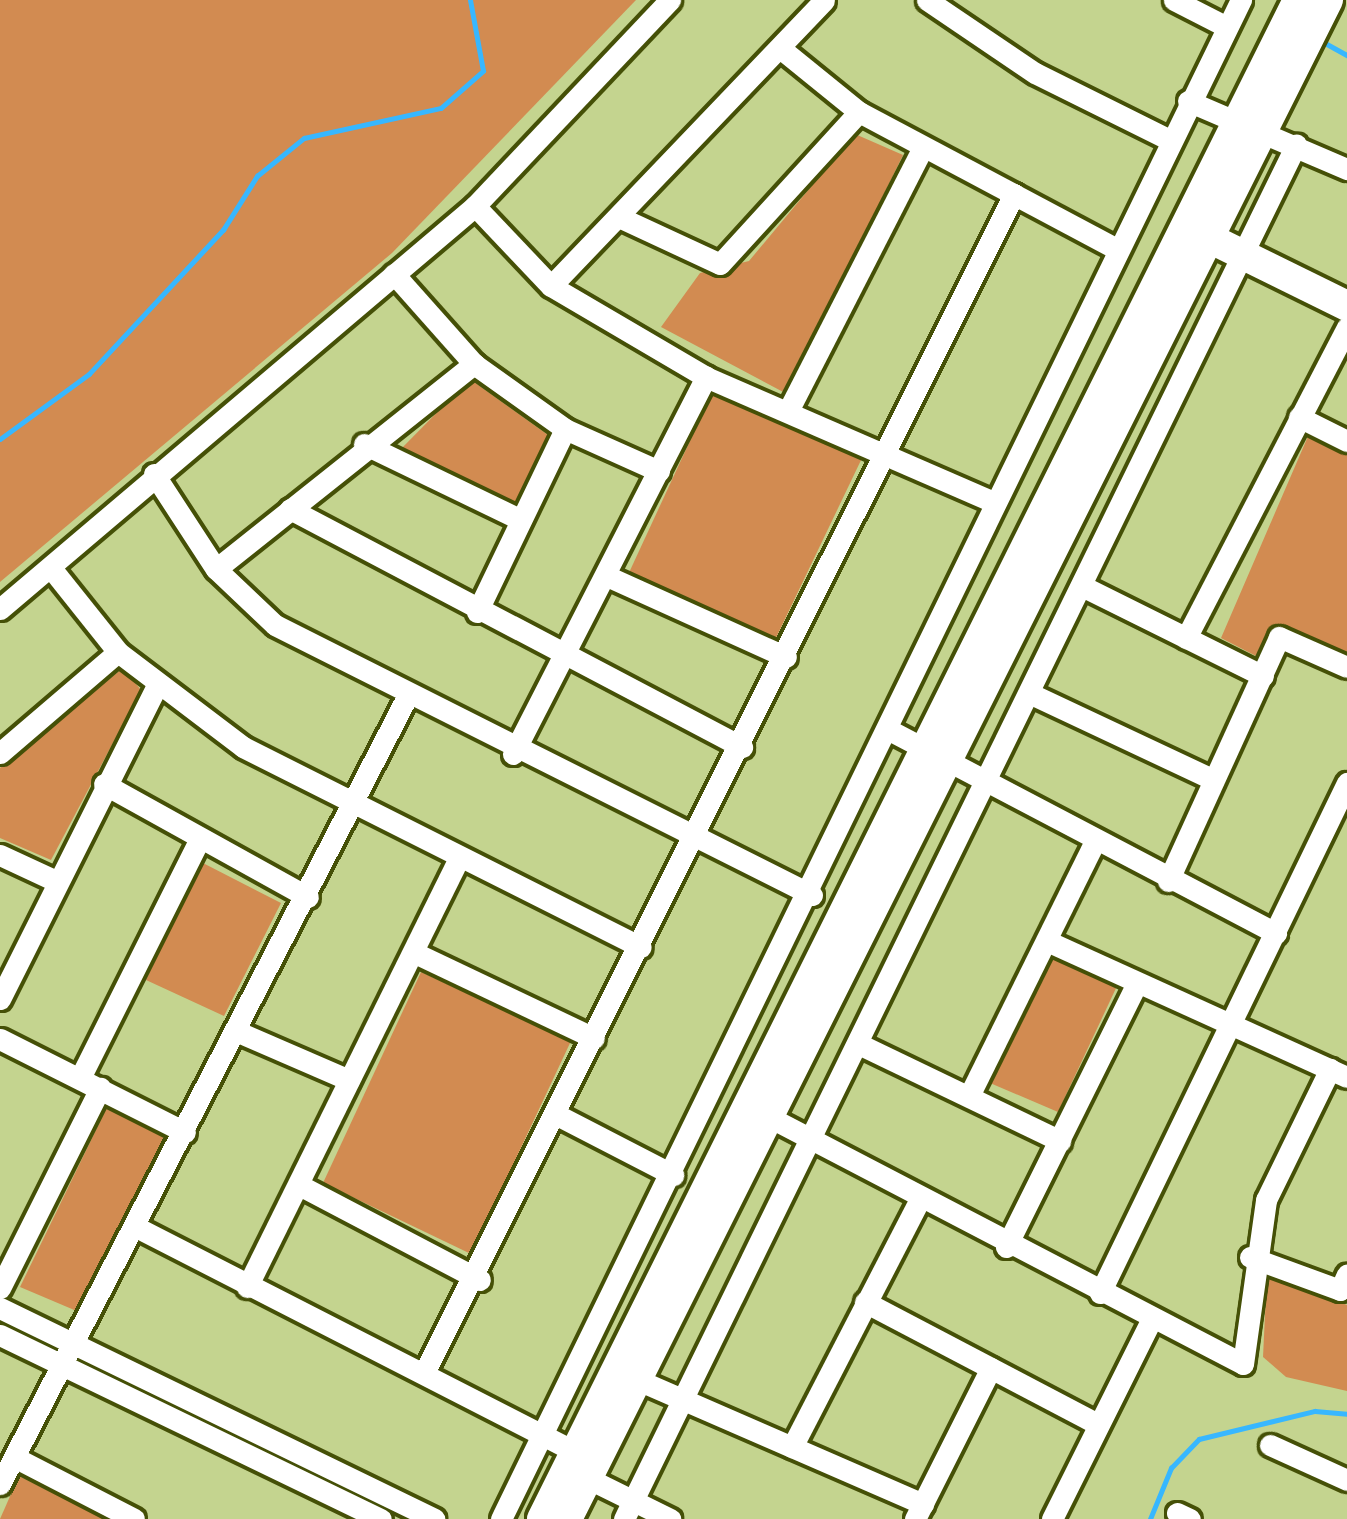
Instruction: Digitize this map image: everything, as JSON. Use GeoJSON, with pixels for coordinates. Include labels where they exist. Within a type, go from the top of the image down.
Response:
{"type":"FeatureCollection","features":[{"type":"Feature","properties":{"kind":"main road"},"geometry":{"type":"LineString","coordinates":[[1295,39],[1298,0]]}},
{"type":"Feature","properties":{"kind":"main road"},"geometry":{"type":"LineString","coordinates":[[567,1519],[576,1466],[1295,39],[1328,0]]}},
{"type":"Feature","properties":{"kind":"main road"},"geometry":{"type":"LineString","coordinates":[[938,752],[1211,238],[1249,129]]}},
{"type":"Feature","properties":{"kind":"main road"},"geometry":{"type":"LineString","coordinates":[[1211,238],[1347,306]]}},
{"type":"Feature","properties":{"kind":"main road"},"geometry":{"type":"LineString","coordinates":[[542,1519],[638,1380],[757,1114]]}},
{"type":"Feature","properties":{"kind":"street"},"geometry":{"type":"LineString","coordinates":[[0,609],[476,206],[670,0]]}},
{"type":"Feature","properties":{"kind":"street"},"geometry":{"type":"LineString","coordinates":[[551,286],[621,218],[824,0]]}},
{"type":"Feature","properties":{"kind":"street"},"geometry":{"type":"LineString","coordinates":[[927,0],[1035,73],[1168,139]]}},
{"type":"Feature","properties":{"kind":"street"},"geometry":{"type":"LineString","coordinates":[[1174,0],[1227,27]]}},
{"type":"Feature","properties":{"kind":"street"},"geometry":{"type":"LineString","coordinates":[[501,1519],[891,731],[989,500],[1241,0]]}},
{"type":"Feature","properties":{"kind":"street"},"geometry":{"type":"LineString","coordinates":[[780,48],[859,112],[1113,247]]}},
{"type":"Feature","properties":{"kind":"street"},"geometry":{"type":"LineString","coordinates":[[1188,101],[1347,169]]}},
{"type":"Feature","properties":{"kind":"street"},"geometry":{"type":"LineString","coordinates":[[621,218],[720,264],[859,112]]}},
{"type":"Feature","properties":{"kind":"street"},"geometry":{"type":"LineString","coordinates":[[628,1510],[814,1149],[983,788],[1296,145]]}},
{"type":"Feature","properties":{"kind":"street"},"geometry":{"type":"LineString","coordinates":[[788,411],[922,149]]}},
{"type":"Feature","properties":{"kind":"street"},"geometry":{"type":"LineString","coordinates":[[426,1369],[480,1280],[594,1038],[1014,194]]}},
{"type":"Feature","properties":{"kind":"street"},"geometry":{"type":"LineString","coordinates":[[476,206],[551,286],[706,377],[885,449],[989,500]]}},
{"type":"Feature","properties":{"kind":"street"},"geometry":{"type":"LineString","coordinates":[[394,274],[474,364],[565,429],[659,471]]}},
{"type":"Feature","properties":{"kind":"street"},"geometry":{"type":"LineString","coordinates":[[1186,638],[1347,327]]}},
{"type":"Feature","properties":{"kind":"street"},"geometry":{"type":"LineString","coordinates":[[216,569],[364,443],[474,364]]}},
{"type":"Feature","properties":{"kind":"street"},"geometry":{"type":"LineString","coordinates":[[513,754],[609,577],[706,377]]}},
{"type":"Feature","properties":{"kind":"street"},"geometry":{"type":"LineString","coordinates":[[1299,417],[1347,441]]}},
{"type":"Feature","properties":{"kind":"street"},"geometry":{"type":"LineString","coordinates":[[477,612],[565,429]]}},
{"type":"Feature","properties":{"kind":"street"},"geometry":{"type":"LineString","coordinates":[[364,443],[521,520]]}},
{"type":"Feature","properties":{"kind":"street"},"geometry":{"type":"LineString","coordinates":[[154,474],[216,569],[275,625],[513,754],[812,895]]}},
{"type":"Feature","properties":{"kind":"street"},"geometry":{"type":"LineString","coordinates":[[290,509],[477,612],[742,747]]}},
{"type":"Feature","properties":{"kind":"street"},"geometry":{"type":"LineString","coordinates":[[51,568],[118,652],[158,686],[350,803],[640,947]]}},
{"type":"Feature","properties":{"kind":"street"},"geometry":{"type":"LineString","coordinates":[[609,577],[786,657]]}},
{"type":"Feature","properties":{"kind":"street"},"geometry":{"type":"LineString","coordinates":[[1082,586],[1263,676]]}},
{"type":"Feature","properties":{"kind":"street"},"geometry":{"type":"LineString","coordinates":[[1168,881],[1279,637],[1347,667]]}},
{"type":"Feature","properties":{"kind":"street"},"geometry":{"type":"LineString","coordinates":[[0,753],[118,652]]}},
{"type":"Feature","properties":{"kind":"street"},"geometry":{"type":"LineString","coordinates":[[0,999],[6,970],[158,686]]}},
{"type":"Feature","properties":{"kind":"street"},"geometry":{"type":"LineString","coordinates":[[1029,693],[1214,780]]}},
{"type":"Feature","properties":{"kind":"street"},"geometry":{"type":"LineString","coordinates":[[0,1484],[71,1338],[136,1227],[408,695]]}},
{"type":"Feature","properties":{"kind":"street"},"geometry":{"type":"LineString","coordinates":[[891,731],[938,752],[983,788],[1276,933]]}},
{"type":"Feature","properties":{"kind":"street"},"geometry":{"type":"LineString","coordinates":[[1100,1293],[1347,783]]}},
{"type":"Feature","properties":{"kind":"street"},"geometry":{"type":"LineString","coordinates":[[104,784],[308,897]]}},
{"type":"Feature","properties":{"kind":"street"},"geometry":{"type":"LineString","coordinates":[[0,1288],[200,838]]}},
{"type":"Feature","properties":{"kind":"street"},"geometry":{"type":"LineString","coordinates":[[969,1096],[1094,844]]}},
{"type":"Feature","properties":{"kind":"street"},"geometry":{"type":"LineString","coordinates":[[0,854],[56,881]]}},
{"type":"Feature","properties":{"kind":"street"},"geometry":{"type":"LineString","coordinates":[[247,1287],[301,1186],[459,858]]}},
{"type":"Feature","properties":{"kind":"street"},"geometry":{"type":"LineString","coordinates":[[707,1109],[757,1114],[814,1149],[1243,1364],[1250,1257],[1338,1073],[1231,1029],[1047,941]]}},
{"type":"Feature","properties":{"kind":"street"},"geometry":{"type":"LineString","coordinates":[[415,953],[594,1038]]}},
{"type":"Feature","properties":{"kind":"street"},"geometry":{"type":"LineString","coordinates":[[1006,1247],[1137,983]]}},
{"type":"Feature","properties":{"kind":"street"},"geometry":{"type":"LineString","coordinates":[[236,1030],[349,1080]]}},
{"type":"Feature","properties":{"kind":"street"},"geometry":{"type":"LineString","coordinates":[[0,1039],[185,1132]]}},
{"type":"Feature","properties":{"kind":"street"},"geometry":{"type":"LineString","coordinates":[[863,1046],[1060,1141]]}},
{"type":"Feature","properties":{"kind":"street"},"geometry":{"type":"LineString","coordinates":[[557,1115],[674,1175]]}},
{"type":"Feature","properties":{"kind":"street"},"geometry":{"type":"LineString","coordinates":[[301,1186],[480,1280]]}},
{"type":"Feature","properties":{"kind":"street"},"geometry":{"type":"LineString","coordinates":[[792,1447],[919,1201]]}},
{"type":"Feature","properties":{"kind":"street"},"geometry":{"type":"LineString","coordinates":[[136,1227],[247,1287],[426,1369],[541,1433],[628,1510],[670,1519]]}},
{"type":"Feature","properties":{"kind":"street"},"geometry":{"type":"LineString","coordinates":[[1250,1257],[1340,1290],[1347,1274]]}},
{"type":"Feature","properties":{"kind":"street"},"geometry":{"type":"LineString","coordinates":[[865,1302],[1096,1424]]}},
{"type":"Feature","properties":{"kind":"street"},"geometry":{"type":"LineString","coordinates":[[0,1308],[71,1338],[434,1519]]}},
{"type":"Feature","properties":{"kind":"street"},"geometry":{"type":"LineString","coordinates":[[1052,1519],[1152,1318]]}},
{"type":"Feature","properties":{"kind":"street"},"geometry":{"type":"LineString","coordinates":[[0,1335],[381,1519]]}},
{"type":"Feature","properties":{"kind":"street"},"geometry":{"type":"LineString","coordinates":[[638,1380],[792,1447],[919,1511],[991,1368]]}},
{"type":"Feature","properties":{"kind":"street"},"geometry":{"type":"LineString","coordinates":[[1270,1445],[1347,1480]]}},
{"type":"Feature","properties":{"kind":"street"},"geometry":{"type":"LineString","coordinates":[[14,1457],[134,1519]]}},
{"type":"Feature","properties":{"kind":"street"},"geometry":{"type":"LineString","coordinates":[[325,1519],[348,1476]]}},
{"type":"Feature","properties":{"kind":"shaded area"},"geometry":{"type":"Polygon","coordinates":[[[0,0],[636,0],[392,253],[0,582],[0,0]]]}},
{"type":"Feature","properties":{"kind":"shaded area"},"geometry":{"type":"Polygon","coordinates":[[[855,134],[903,155],[787,394],[661,327],[700,273],[749,261],[855,134]]]}},
{"type":"Feature","properties":{"kind":"shaded area"},"geometry":{"type":"Polygon","coordinates":[[[470,379],[548,435],[514,506],[398,452],[470,379]]]}},
{"type":"Feature","properties":{"kind":"shaded area"},"geometry":{"type":"Polygon","coordinates":[[[714,389],[863,456],[774,642],[627,577],[714,389]]]}},
{"type":"Feature","properties":{"kind":"shaded area"},"geometry":{"type":"Polygon","coordinates":[[[1309,434],[1347,453],[1347,670],[1287,645],[1256,656],[1221,638],[1309,434]]]}},
{"type":"Feature","properties":{"kind":"shaded area"},"geometry":{"type":"Polygon","coordinates":[[[123,668],[141,690],[51,860],[0,838],[0,768],[123,668]]]}},
{"type":"Feature","properties":{"kind":"shaded area"},"geometry":{"type":"Polygon","coordinates":[[[201,862],[281,903],[224,1016],[146,980],[201,862]]]}},
{"type":"Feature","properties":{"kind":"shaded area"},"geometry":{"type":"Polygon","coordinates":[[[1052,953],[1117,986],[1058,1112],[990,1083],[1052,953]]]}},
{"type":"Feature","properties":{"kind":"shaded area"},"geometry":{"type":"Polygon","coordinates":[[[421,972],[571,1041],[471,1254],[323,1183],[421,972]]]}},
{"type":"Feature","properties":{"kind":"shaded area"},"geometry":{"type":"Polygon","coordinates":[[[110,1101],[171,1128],[79,1312],[20,1287],[110,1101]]]}},
{"type":"Feature","properties":{"kind":"shaded area"},"geometry":{"type":"Polygon","coordinates":[[[1267,1273],[1347,1305],[1347,1391],[1286,1377],[1263,1357],[1267,1273]]]}},
{"type":"Feature","properties":{"kind":"shaded area"},"geometry":{"type":"Polygon","coordinates":[[[19,1476],[106,1519],[0,1519],[19,1476]]]}},
{"type":"Feature","properties":{"kind":"waterway"},"geometry":{"type":"LineString","coordinates":[[0,439],[89,374],[223,230],[257,176],[304,138],[441,108],[483,71],[470,0]]}},
{"type":"Feature","properties":{"kind":"waterway"},"geometry":{"type":"LineString","coordinates":[[1318,39],[1347,55]]}},
{"type":"Feature","properties":{"kind":"waterway"},"geometry":{"type":"LineString","coordinates":[[1150,1519],[1171,1468],[1199,1439],[1315,1411],[1347,1414]]}}]}
